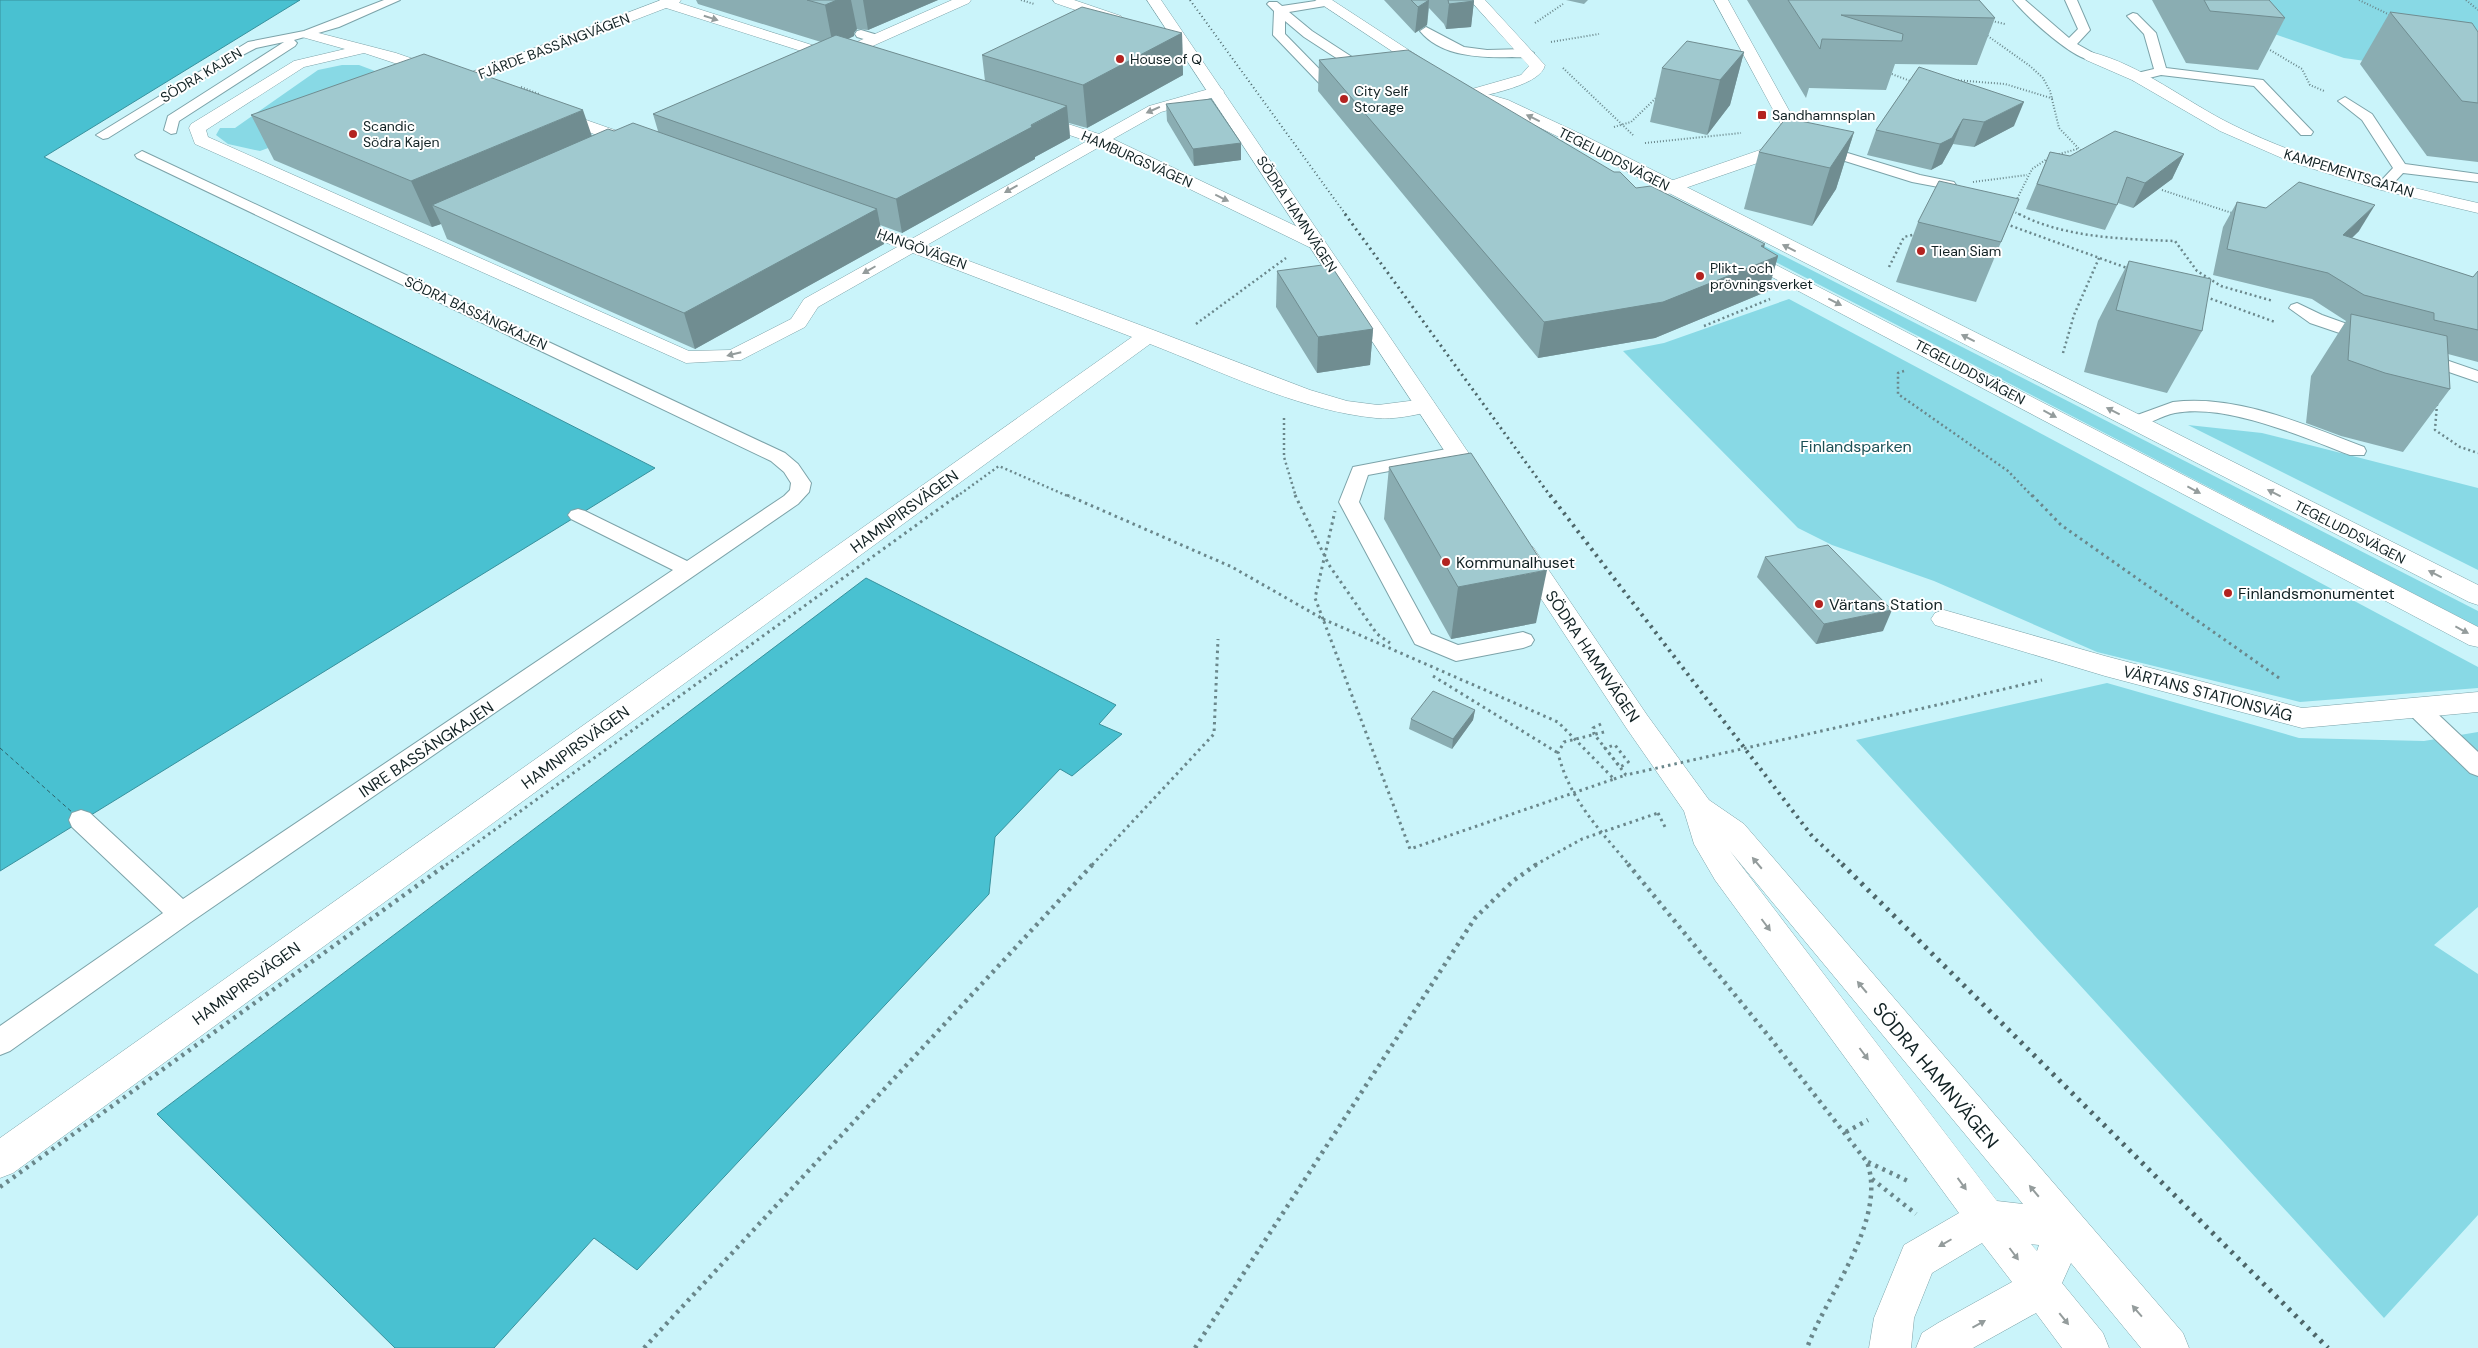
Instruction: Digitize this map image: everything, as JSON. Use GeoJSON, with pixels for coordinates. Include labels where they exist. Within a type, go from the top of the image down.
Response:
{"type":"FeatureCollection","features":[{"type":"Feature","properties":{"kind":"street"},"geometry":{"type":"LineString","coordinates":[[818,65],[964,0]]}},
{"type":"Feature","properties":{"kind":"street"},"geometry":{"type":"LineString","coordinates":[[1060,0],[1126,23]]}},
{"type":"Feature","properties":{"kind":"street","name":"SÖDRA HAMNVÄGEN"},"geometry":{"type":"LineString","coordinates":[[1154,0],[1168,31],[1216,92],[1490,502]]}},
{"type":"Feature","properties":{"kind":"street"},"geometry":{"type":"LineString","coordinates":[[1471,94],[1526,78],[1536,70],[1532,59],[1477,0]]}},
{"type":"Feature","properties":{"kind":"street"},"geometry":{"type":"LineString","coordinates":[[1636,199],[1795,144],[1793,132],[1721,0]]}},
{"type":"Feature","properties":{"kind":"street","name":"TEGELUDDSVÄGEN"},"geometry":{"type":"LineString","coordinates":[[1323,1],[1433,73],[1471,94],[1502,103],[2478,596]]}},
{"type":"Feature","properties":{"kind":"street"},"geometry":{"type":"LineString","coordinates":[[669,2],[859,64]]}},
{"type":"Feature","properties":{"kind":"street","name":"FJÄRDE BASSÄNGVÄGEN"},"geometry":{"type":"LineString","coordinates":[[462,81],[669,2]]}},
{"type":"Feature","properties":{"kind":"street"},"geometry":{"type":"LineString","coordinates":[[307,34],[391,56],[486,90]]}},
{"type":"Feature","properties":{"kind":"street"},"geometry":{"type":"LineString","coordinates":[[363,49],[299,64],[197,128],[201,140],[432,236],[686,357],[734,356],[798,323],[811,303],[1099,139],[1155,109],[1216,92]]}},
{"type":"Feature","properties":{"kind":"street","name":"KAMPEMENTSGATAN"},"geometry":{"type":"LineString","coordinates":[[2092,57],[2137,77],[2198,114],[2272,149],[2315,165],[2384,185],[2478,208]]}},
{"type":"Feature","properties":{"kind":"street"},"geometry":{"type":"LineString","coordinates":[[440,89],[462,81]]}},
{"type":"Feature","properties":{"kind":"street","name":"TEGELUDDSVÄGEN"},"geometry":{"type":"LineString","coordinates":[[1471,94],[1478,107],[1503,122]]}},
{"type":"Feature","properties":{"kind":"street"},"geometry":{"type":"LineString","coordinates":[[539,109],[638,145]]}},
{"type":"Feature","properties":{"kind":"street","name":"HAMBURGSVÄGEN"},"geometry":{"type":"LineString","coordinates":[[1018,113],[1099,139],[1316,243]]}},
{"type":"Feature","properties":{"kind":"street"},"geometry":{"type":"LineString","coordinates":[[620,153],[638,145],[656,144]]}},
{"type":"Feature","properties":{"kind":"street"},"geometry":{"type":"LineString","coordinates":[[246,160],[264,154]]}},
{"type":"Feature","properties":{"kind":"street","name":"TEGELUDDSVÄGEN"},"geometry":{"type":"LineString","coordinates":[[1620,189],[1662,212]]}},
{"type":"Feature","properties":{"kind":"street","name":"HANGÖVÄGEN"},"geometry":{"type":"LineString","coordinates":[[833,216],[1160,339],[1302,395],[1345,407],[1378,412],[1425,406]]}},
{"type":"Feature","properties":{"kind":"street","name":"TEGELUDDSVÄGEN"},"geometry":{"type":"LineString","coordinates":[[1723,244],[2478,638]]}},
{"type":"Feature","properties":{"kind":"street","name":"HAMNPIRSVÄGEN"},"geometry":{"type":"LineString","coordinates":[[0,1160],[1160,339]]}},
{"type":"Feature","properties":{"kind":"street","name":"SÖDRA HAMNVÄGEN"},"geometry":{"type":"LineString","coordinates":[[1512,535],[1637,722],[1698,808],[1709,844],[1726,871],[2040,1289],[2088,1348]]}},
{"type":"Feature","properties":{"kind":"street","name":"VÄRTANS STATIONSVÄG"},"geometry":{"type":"LineString","coordinates":[[1944,619],[2105,666],[2302,718],[2478,702]]}},
{"type":"Feature","properties":{"kind":"street","name":"SÖDRA HAMNVÄGEN"},"geometry":{"type":"LineString","coordinates":[[1698,808],[1733,833],[2168,1348]]}},
{"type":"Feature","properties":{"kind":"street"},"geometry":{"type":"LineString","coordinates":[[1890,1348],[1894,1318],[1918,1259],[1987,1219],[2066,1229],[2040,1289],[1952,1337],[1937,1348]]}},
{"type":"Feature","properties":{"kind":"lane","name":"SÖDRA KAJEN"},"geometry":{"type":"LineString","coordinates":[[103,135],[230,56],[252,45],[307,34],[394,0]]}},
{"type":"Feature","properties":{"kind":"lane"},"geometry":{"type":"LineString","coordinates":[[1270,0],[1308,34],[1372,76]]}},
{"type":"Feature","properties":{"kind":"lane"},"geometry":{"type":"LineString","coordinates":[[2018,0],[2068,45],[2092,57]]}},
{"type":"Feature","properties":{"kind":"lane"},"geometry":{"type":"LineString","coordinates":[[2068,45],[2084,30],[2071,0]]}},
{"type":"Feature","properties":{"kind":"lane"},"geometry":{"type":"LineString","coordinates":[[1280,10],[1323,1]]}},
{"type":"Feature","properties":{"kind":"lane"},"geometry":{"type":"LineString","coordinates":[[1280,10],[1279,35],[1325,81]]}},
{"type":"Feature","properties":{"kind":"lane"},"geometry":{"type":"LineString","coordinates":[[2133,16],[2150,33],[2161,71]]}},
{"type":"Feature","properties":{"kind":"lane"},"geometry":{"type":"LineString","coordinates":[[1432,27],[1444,45],[1464,52],[1532,59]]}},
{"type":"Feature","properties":{"kind":"lane","name":"SÖDRA KAJEN"},"geometry":{"type":"LineString","coordinates":[[171,130],[173,119],[307,34]]}},
{"type":"Feature","properties":{"kind":"lane"},"geometry":{"type":"LineString","coordinates":[[861,34],[877,38]]}},
{"type":"Feature","properties":{"kind":"lane"},"geometry":{"type":"LineString","coordinates":[[2137,77],[2161,71],[2258,83],[2306,132]]}},
{"type":"Feature","properties":{"kind":"lane"},"geometry":{"type":"LineString","coordinates":[[2345,101],[2367,117],[2400,168],[2478,178]]}},
{"type":"Feature","properties":{"kind":"lane"},"geometry":{"type":"LineString","coordinates":[[1795,144],[1826,149],[1917,179],[1949,185]]}},
{"type":"Feature","properties":{"kind":"lane","name":"SÖDRA BASSÄNGKAJEN"},"geometry":{"type":"LineString","coordinates":[[142,155],[778,457],[791,468],[801,483]]}},
{"type":"Feature","properties":{"kind":"lane"},"geometry":{"type":"LineString","coordinates":[[2384,185],[2400,168]]}},
{"type":"Feature","properties":{"kind":"lane"},"geometry":{"type":"LineString","coordinates":[[2297,308],[2316,319],[2388,345]]}},
{"type":"Feature","properties":{"kind":"lane"},"geometry":{"type":"LineString","coordinates":[[2406,352],[2478,377]]}},
{"type":"Feature","properties":{"kind":"lane"},"geometry":{"type":"LineString","coordinates":[[2135,422],[2177,407],[2206,408],[2257,417],[2357,451]]}},
{"type":"Feature","properties":{"kind":"lane"},"geometry":{"type":"LineString","coordinates":[[1457,453],[1360,471],[1349,502],[1423,639],[1456,653],[1523,640]]}},
{"type":"Feature","properties":{"kind":"lane","name":"INRE BASSÄNGKAJEN"},"geometry":{"type":"LineString","coordinates":[[0,1042],[182,914],[791,500],[799,492],[801,483]]}},
{"type":"Feature","properties":{"kind":"lane"},"geometry":{"type":"LineString","coordinates":[[578,516],[689,570]]}},
{"type":"Feature","properties":{"kind":"lane"},"geometry":{"type":"LineString","coordinates":[[2416,707],[2478,767]]}},
{"type":"Feature","properties":{"kind":"lane"},"geometry":{"type":"LineString","coordinates":[[81,820],[182,914]]}},
{"type":"Feature","properties":{"kind":"lane"},"geometry":{"type":"LineString","coordinates":[[0,1023],[44,1010]]}},
{"type":"Feature","properties":{"kind":"path"},"geometry":{"type":"LineString","coordinates":[[2359,0],[2395,18]]}},
{"type":"Feature","properties":{"kind":"path"},"geometry":{"type":"LineString","coordinates":[[2466,0],[2478,10]]}},
{"type":"Feature","properties":{"kind":"path"},"geometry":{"type":"LineString","coordinates":[[1506,29],[1529,27],[1563,4]]}},
{"type":"Feature","properties":{"kind":"path"},"geometry":{"type":"LineString","coordinates":[[1982,31],[2044,79],[2054,99],[2059,128],[2077,149],[2084,154]]}},
{"type":"Feature","properties":{"kind":"path"},"geometry":{"type":"LineString","coordinates":[[1550,42],[1599,34]]}},
{"type":"Feature","properties":{"kind":"path"},"geometry":{"type":"LineString","coordinates":[[2261,45],[2302,69],[2310,84],[2345,101]]}},
{"type":"Feature","properties":{"kind":"path"},"geometry":{"type":"LineString","coordinates":[[1532,59],[1565,68],[1636,137]]}},
{"type":"Feature","properties":{"kind":"path"},"geometry":{"type":"LineString","coordinates":[[1886,68],[1890,75],[1915,82]]}},
{"type":"Feature","properties":{"kind":"path"},"geometry":{"type":"LineString","coordinates":[[1951,81],[1994,83],[2030,90],[2054,99]]}},
{"type":"Feature","properties":{"kind":"path"},"geometry":{"type":"LineString","coordinates":[[1613,128],[1631,122],[1661,93]]}},
{"type":"Feature","properties":{"kind":"path"},"geometry":{"type":"LineString","coordinates":[[1648,148],[1642,143],[1744,132],[1795,144]]}},
{"type":"Feature","properties":{"kind":"path"},"geometry":{"type":"LineString","coordinates":[[2016,202],[2027,175],[2044,159],[2077,149]]}},
{"type":"Feature","properties":{"kind":"path"},"geometry":{"type":"LineString","coordinates":[[1980,181],[2027,175]]}},
{"type":"Feature","properties":{"kind":"path"},"geometry":{"type":"LineString","coordinates":[[2162,190],[2198,203],[2244,216]]}},
{"type":"Feature","properties":{"kind":"path"},"geometry":{"type":"LineString","coordinates":[[2003,210],[2012,211],[2033,221],[2078,232],[2143,240],[2175,240],[2197,271],[2221,286],[2297,308]]}},
{"type":"Feature","properties":{"kind":"path"},"geometry":{"type":"LineString","coordinates":[[2002,223],[2136,271]]}},
{"type":"Feature","properties":{"kind":"path"},"geometry":{"type":"LineString","coordinates":[[1888,271],[1904,237],[1922,233]]}},
{"type":"Feature","properties":{"kind":"path"},"geometry":{"type":"LineString","coordinates":[[1160,339],[1288,255]]}},
{"type":"Feature","properties":{"kind":"path"},"geometry":{"type":"LineString","coordinates":[[2062,356],[2074,315],[2099,258]]}},
{"type":"Feature","properties":{"kind":"path"},"geometry":{"type":"LineString","coordinates":[[2200,294],[2283,324]]}},
{"type":"Feature","properties":{"kind":"path"},"geometry":{"type":"LineString","coordinates":[[1704,326],[1763,301]]}},
{"type":"Feature","properties":{"kind":"path"},"geometry":{"type":"LineString","coordinates":[[1906,370],[1898,373],[1898,394],[2008,471],[2061,525],[2284,681]]}},
{"type":"Feature","properties":{"kind":"path"},"geometry":{"type":"LineString","coordinates":[[2438,400],[2435,430],[2460,447],[2478,453]]}},
{"type":"Feature","properties":{"kind":"path"},"geometry":{"type":"LineString","coordinates":[[0,1187],[999,466],[1232,567],[1313,615],[1558,722],[1614,779]]}},
{"type":"Feature","properties":{"kind":"path"},"geometry":{"type":"LineString","coordinates":[[1335,511],[1316,598],[1410,849],[1626,774],[2105,666]]}},
{"type":"Feature","properties":{"kind":"path"},"geometry":{"type":"LineString","coordinates":[[644,1348],[1214,734],[1218,639]]}},
{"type":"Feature","properties":{"kind":"path"},"geometry":{"type":"LineString","coordinates":[[1626,774],[1605,748],[1615,745],[1629,763],[1620,767],[1594,734],[1564,742],[1558,753],[1563,774],[1579,805],[1777,1046],[1867,1162],[1872,1178],[1869,1202],[1841,1281],[1811,1335],[1807,1348]]}},
{"type":"Feature","properties":{"kind":"path"},"geometry":{"type":"LineString","coordinates":[[1195,1348],[1475,918],[1493,896],[1574,843],[1628,820],[1658,813]]}},
{"type":"Feature","properties":{"kind":"green space"},"geometry":{"type":"Polygon","coordinates":[[[2232,0],[2478,0],[2478,77],[2344,58],[2237,21],[2232,0]]]}},
{"type":"Feature","properties":{"kind":"green space"},"geometry":{"type":"Polygon","coordinates":[[[342,65],[359,65],[423,89],[422,92],[260,151],[228,144],[216,135],[220,128],[235,128],[318,70],[342,65]]]}},
{"type":"Feature","properties":{"kind":"green space"},"geometry":{"type":"Polygon","coordinates":[[[1702,214],[2478,611],[2478,627],[1691,218],[1702,214]]]}},
{"type":"Feature","properties":{"kind":"green space","name":"Finlandsparken"},"geometry":{"type":"Polygon","coordinates":[[[1789,299],[2478,667],[2478,688],[2300,702],[2097,652],[1934,581],[1832,545],[1798,528],[1623,351],[1664,343],[1789,299]]]}},
{"type":"Feature","properties":{"kind":"green space"},"geometry":{"type":"Polygon","coordinates":[[[2188,425],[2262,433],[2478,488],[2478,570],[2188,425]]]}},
{"type":"Feature","properties":{"kind":"green space"},"geometry":{"type":"Polygon","coordinates":[[[2107,683],[2299,738],[2424,741],[2478,732],[2478,907],[2434,945],[2478,974],[2478,1215],[2384,1318],[1856,740],[2107,683]]]}},
{"type":"Feature","properties":{"kind":"shaded area"},"geometry":{"type":"Polygon","coordinates":[[[0,0],[300,0],[44,157],[655,468],[0,871],[0,0]]]}},
{"type":"Feature","properties":{"kind":"shaded area"},"geometry":{"type":"Polygon","coordinates":[[[866,578],[1116,705],[1099,724],[1122,734],[1072,776],[1060,769],[995,837],[989,894],[637,1270],[594,1238],[494,1348],[395,1348],[157,1114],[866,578]]]}},
{"type":"Feature","properties":{"kind":"building"},"geometry":{"type":"Polygon","coordinates":[[[807,0],[837,0],[825,5],[807,0]]]}},
{"type":"Feature","properties":{"kind":"building"},"geometry":{"type":"Polygon","coordinates":[[[1411,0],[1429,0],[1418,7],[1411,0]]]}},
{"type":"Feature","properties":{"kind":"building"},"geometry":{"type":"Polygon","coordinates":[[[1448,0],[1472,0],[1474,1],[1449,4],[1448,0]]]}},
{"type":"Feature","properties":{"kind":"building"},"geometry":{"type":"Polygon","coordinates":[[[1788,0],[1979,0],[1995,18],[1841,15],[1903,34],[1902,41],[1822,39],[1820,49],[1788,0]]]}},
{"type":"Feature","properties":{"kind":"building"},"geometry":{"type":"Polygon","coordinates":[[[2204,0],[2269,0],[2285,18],[2210,11],[2204,0]]]}},
{"type":"Feature","properties":{"kind":"building"},"geometry":{"type":"Polygon","coordinates":[[[1082,7],[1182,33],[1083,85],[982,55],[1082,7]]]}},
{"type":"Feature","properties":{"kind":"building"},"geometry":{"type":"Polygon","coordinates":[[[2390,12],[2472,23],[2478,32],[2478,103],[2462,101],[2390,12]]]}},
{"type":"Feature","properties":{"kind":"building"},"geometry":{"type":"Polygon","coordinates":[[[836,35],[1067,106],[1031,125],[1032,127],[896,199],[653,114],[836,35]]]}},
{"type":"Feature","properties":{"kind":"building"},"geometry":{"type":"Polygon","coordinates":[[[1687,41],[1744,52],[1720,80],[1662,68],[1687,41]]]}},
{"type":"Feature","properties":{"kind":"building"},"geometry":{"type":"Polygon","coordinates":[[[1408,50],[1614,172],[1620,172],[1636,188],[1651,186],[1765,244],[1761,246],[1778,256],[1663,302],[1544,322],[1319,60],[1408,50]]]}},
{"type":"Feature","properties":{"kind":"building"},"geometry":{"type":"Polygon","coordinates":[[[424,54],[583,110],[411,181],[251,115],[424,54]]]}},
{"type":"Feature","properties":{"kind":"building"},"geometry":{"type":"Polygon","coordinates":[[[1919,67],[2024,102],[1984,122],[1963,119],[1952,138],[1940,144],[1876,130],[1919,67]]]}},
{"type":"Feature","properties":{"kind":"building"},"geometry":{"type":"Polygon","coordinates":[[[1211,99],[1241,143],[1193,149],[1166,104],[1211,99]]]}},
{"type":"Feature","properties":{"kind":"building"},"geometry":{"type":"Polygon","coordinates":[[[1786,118],[1854,132],[1830,168],[1759,152],[1786,118]]]}},
{"type":"Feature","properties":{"kind":"building"},"geometry":{"type":"Polygon","coordinates":[[[633,123],[877,209],[684,313],[432,205],[608,129],[614,131],[633,123]]]}},
{"type":"Feature","properties":{"kind":"building"},"geometry":{"type":"Polygon","coordinates":[[[2115,131],[2184,154],[2145,183],[2127,177],[2117,205],[2037,184],[2050,152],[2070,156],[2115,131]]]}},
{"type":"Feature","properties":{"kind":"building"},"geometry":{"type":"Polygon","coordinates":[[[1939,181],[2019,199],[2001,242],[1918,222],[1939,181]]]}},
{"type":"Feature","properties":{"kind":"building"},"geometry":{"type":"Polygon","coordinates":[[[2299,182],[2375,205],[2343,235],[2473,277],[2478,271],[2478,330],[2434,320],[2434,313],[2364,295],[2328,273],[2227,249],[2237,202],[2266,208],[2299,182]]]}},
{"type":"Feature","properties":{"kind":"building"},"geometry":{"type":"Polygon","coordinates":[[[2129,261],[2211,279],[2202,331],[2116,310],[2129,261]]]}},
{"type":"Feature","properties":{"kind":"building"},"geometry":{"type":"Polygon","coordinates":[[[1330,264],[1373,329],[1318,337],[1277,271],[1330,264]]]}},
{"type":"Feature","properties":{"kind":"building"},"geometry":{"type":"Polygon","coordinates":[[[2351,314],[2447,336],[2450,389],[2385,373],[2348,360],[2351,314]]]}},
{"type":"Feature","properties":{"kind":"building"},"geometry":{"type":"Polygon","coordinates":[[[1471,453],[1547,570],[1458,587],[1389,467],[1471,453]]]}},
{"type":"Feature","properties":{"kind":"building"},"geometry":{"type":"Polygon","coordinates":[[[1828,545],[1892,610],[1824,624],[1765,557],[1828,545]]]}},
{"type":"Feature","properties":{"kind":"building"},"geometry":{"type":"Polygon","coordinates":[[[1433,691],[1475,710],[1453,739],[1411,719],[1433,691]]]}},
{"type":"Feature","properties":{"kind":"ferry route"},"geometry":{"type":"LineString","coordinates":[[0,748],[73,813]]}},
{"type":"Feature","properties":{"kind":"railway"},"geometry":{"type":"LineString","coordinates":[[1190,0],[1346,215]]}},
{"type":"Feature","properties":{"kind":"railway"},"geometry":{"type":"LineString","coordinates":[[1345,214],[1551,497]]}},
{"type":"Feature","properties":{"kind":"railway"},"geometry":{"type":"LineString","coordinates":[[1550,495],[1812,836],[1843,865]]}},
{"type":"Feature","properties":{"kind":"railway"},"geometry":{"type":"LineString","coordinates":[[1842,864],[2328,1348]]}},
{"type":"Feature","properties":{"kind":"place","name":"House of Q"},"geometry":{"type":"Point","coordinates":[1120,59]}},
{"type":"Feature","properties":{"kind":"place","name":"City Self Storage"},"geometry":{"type":"Point","coordinates":[1344,99]}},
{"type":"Feature","properties":{"kind":"place","name":"Sandhamnsplan"},"geometry":{"type":"Point","coordinates":[1762,115]}},
{"type":"Feature","properties":{"kind":"place","name":"Scandic Södra Kajen"},"geometry":{"type":"Point","coordinates":[353,134]}},
{"type":"Feature","properties":{"kind":"place","name":"Tiean Siam"},"geometry":{"type":"Point","coordinates":[1921,251]}},
{"type":"Feature","properties":{"kind":"place","name":"Plikt- och prövningsverket"},"geometry":{"type":"Point","coordinates":[1700,276]}},
{"type":"Feature","properties":{"kind":"place","name":"Kommunalhuset"},"geometry":{"type":"Point","coordinates":[1446,562]}},
{"type":"Feature","properties":{"kind":"place","name":"Finlandsmonumentet"},"geometry":{"type":"Point","coordinates":[2228,593]}},
{"type":"Feature","properties":{"kind":"place","name":"Värtans Station"},"geometry":{"type":"Point","coordinates":[1819,604]}}]}
